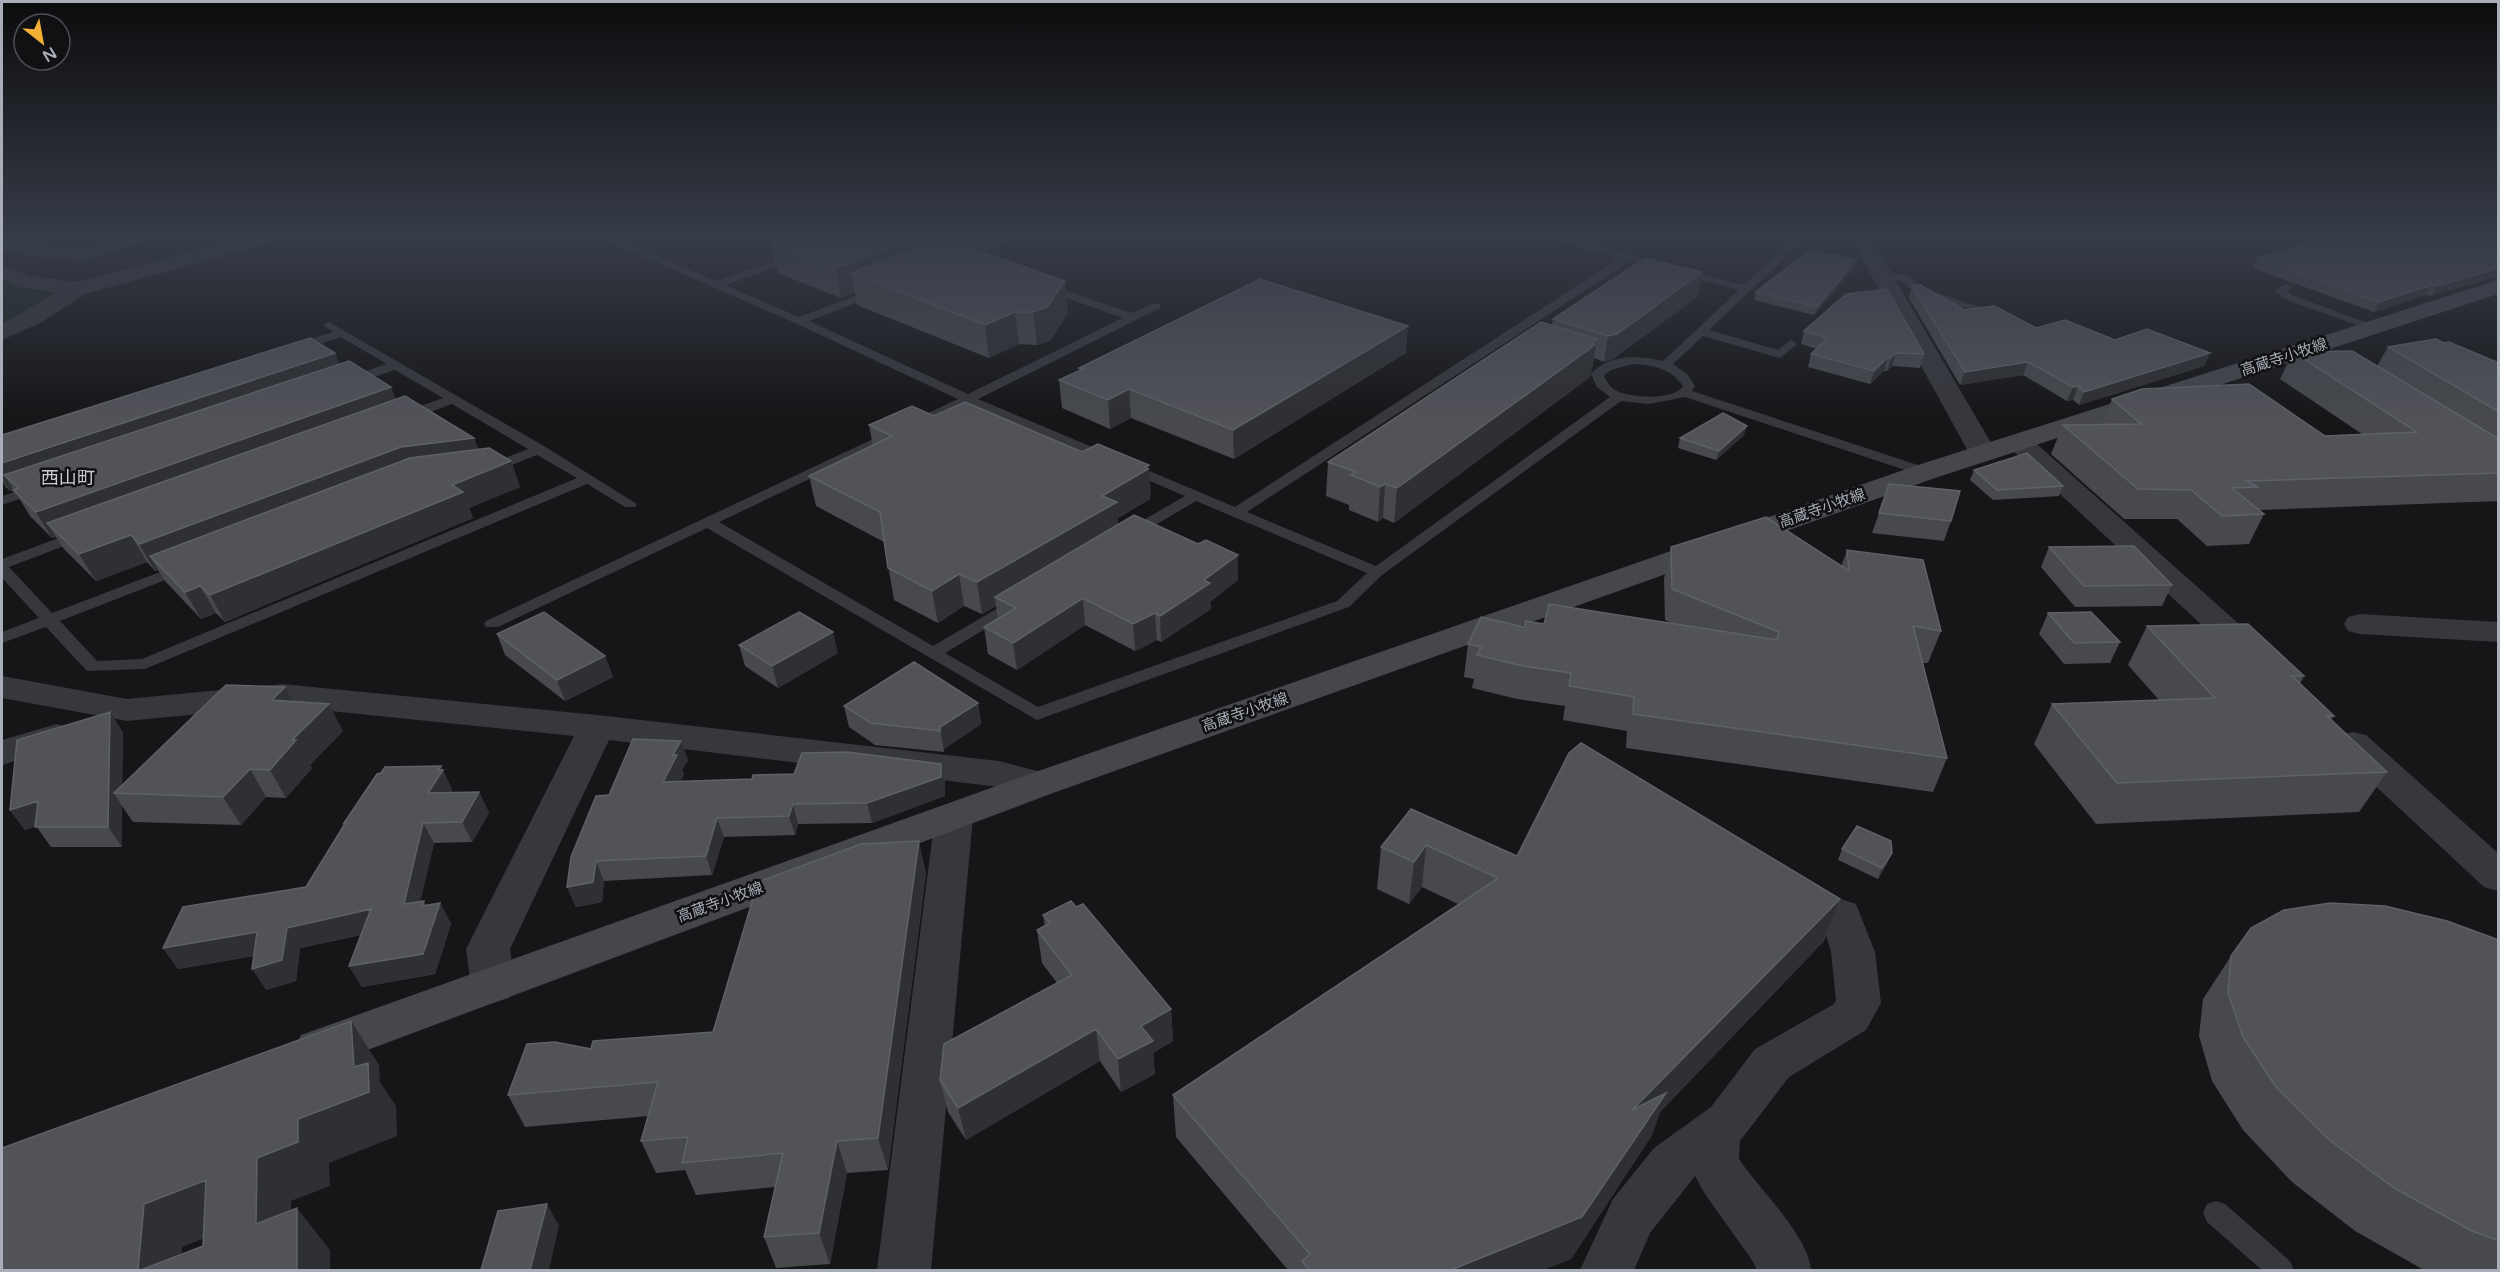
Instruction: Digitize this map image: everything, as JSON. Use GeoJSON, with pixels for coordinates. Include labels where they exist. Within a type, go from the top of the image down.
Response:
{"type":"FeatureCollection","features":[{"type":"Feature","properties":{"kind":"main road","name":"高蔵寺小牧線"},"geometry":{"type":"LineString","coordinates":[[292,1058],[1040,784],[1925,472],[2461,299]]}},
{"type":"Feature","properties":{"kind":"street"},"geometry":{"type":"LineString","coordinates":[[2,333],[34,317],[61,299]]}},
{"type":"Feature","properties":{"kind":"street"},"geometry":{"type":"LineString","coordinates":[[1896,299],[1983,453]]}},
{"type":"Feature","properties":{"kind":"street"},"geometry":{"type":"LineString","coordinates":[[2312,348],[2341,366]]}},
{"type":"Feature","properties":{"kind":"street"},"geometry":{"type":"LineString","coordinates":[[2020,443],[2275,674]]}},
{"type":"Feature","properties":{"kind":"street"},"geometry":{"type":"LineString","coordinates":[[2360,624],[2499,632]]}},
{"type":"Feature","properties":{"kind":"street"},"geometry":{"type":"LineString","coordinates":[[2,687],[127,710]]}},
{"type":"Feature","properties":{"kind":"street"},"geometry":{"type":"LineString","coordinates":[[2,753],[127,710],[282,695],[597,727],[999,774],[1040,784]]}},
{"type":"Feature","properties":{"kind":"street"},"geometry":{"type":"LineString","coordinates":[[2328,721],[2497,874]]}},
{"type":"Feature","properties":{"kind":"street"},"geometry":{"type":"LineString","coordinates":[[493,985],[488,949],[597,727]]}},
{"type":"Feature","properties":{"kind":"street"},"geometry":{"type":"LineString","coordinates":[[904,1270],[954,817]]}},
{"type":"Feature","properties":{"kind":"street"},"geometry":{"type":"LineString","coordinates":[[1607,1270],[1631,1216],[1672,1164],[1728,1122],[1772,1063],[1850,1017],[1859,1004],[1853,952],[1841,915]]}},
{"type":"Feature","properties":{"kind":"street"},"geometry":{"type":"LineString","coordinates":[[1716,1131],[1714,1162],[1723,1178],[1771,1242],[1784,1270]]}},
{"type":"Feature","properties":{"kind":"lane"},"geometry":{"type":"LineString","coordinates":[[749,299],[968,399],[1377,572]]}},
{"type":"Feature","properties":{"kind":"lane"},"geometry":{"type":"LineString","coordinates":[[799,321],[856,299]]}},
{"type":"Feature","properties":{"kind":"lane"},"geometry":{"type":"LineString","coordinates":[[1081,299],[1132,317]]}},
{"type":"Feature","properties":{"kind":"lane"},"geometry":{"type":"LineString","coordinates":[[1238,512],[1512,339],[1569,299]]}},
{"type":"Feature","properties":{"kind":"lane"},"geometry":{"type":"LineString","coordinates":[[1664,366],[1733,299]]}},
{"type":"Feature","properties":{"kind":"lane"},"geometry":{"type":"LineString","coordinates":[[1932,299],[1961,315]]}},
{"type":"Feature","properties":{"kind":"lane"},"geometry":{"type":"LineString","coordinates":[[1948,299],[2011,319]]}},
{"type":"Feature","properties":{"kind":"lane"},"geometry":{"type":"LineString","coordinates":[[2295,299],[2375,327]]}},
{"type":"Feature","properties":{"kind":"lane"},"geometry":{"type":"LineString","coordinates":[[492,624],[968,399],[1156,306]]}},
{"type":"Feature","properties":{"kind":"lane"},"geometry":{"type":"LineString","coordinates":[[329,325],[630,504]]}},
{"type":"Feature","properties":{"kind":"lane"},"geometry":{"type":"LineString","coordinates":[[1699,332],[1780,354],[1791,344]]}},
{"type":"Feature","properties":{"kind":"lane"},"geometry":{"type":"LineString","coordinates":[[286,351],[343,333]]}},
{"type":"Feature","properties":{"kind":"lane"},"geometry":{"type":"LineString","coordinates":[[1630,361],[1664,366],[1686,379],[1689,386],[1685,393],[1673,399],[1657,402],[1619,396],[1606,389],[1598,381],[1598,365],[1630,361]]}},
{"type":"Feature","properties":{"kind":"lane"},"geometry":{"type":"LineString","coordinates":[[340,384],[397,365]]}},
{"type":"Feature","properties":{"kind":"lane"},"geometry":{"type":"LineString","coordinates":[[1685,393],[1925,472]]}},
{"type":"Feature","properties":{"kind":"lane"},"geometry":{"type":"LineString","coordinates":[[708,522],[1037,714],[1343,604],[1377,572],[1619,396]]}},
{"type":"Feature","properties":{"kind":"lane"},"geometry":{"type":"LineString","coordinates":[[387,423],[453,399]]}},
{"type":"Feature","properties":{"kind":"lane"},"geometry":{"type":"LineString","coordinates":[[470,471],[491,469],[539,449]]}},
{"type":"Feature","properties":{"kind":"lane"},"geometry":{"type":"LineString","coordinates":[[2,569],[93,667],[144,664],[588,479]]}},
{"type":"Feature","properties":{"kind":"lane"},"geometry":{"type":"LineString","coordinates":[[2,501],[47,485]]}},
{"type":"Feature","properties":{"kind":"lane"},"geometry":{"type":"LineString","coordinates":[[1115,543],[1196,495]]}},
{"type":"Feature","properties":{"kind":"lane"},"geometry":{"type":"LineString","coordinates":[[2,564],[90,532]]}},
{"type":"Feature","properties":{"kind":"lane"},"geometry":{"type":"LineString","coordinates":[[2,638],[195,564]]}},
{"type":"Feature","properties":{"kind":"lane"},"geometry":{"type":"LineString","coordinates":[[933,653],[1024,598]]}},
{"type":"Feature","properties":{"kind":"lane"},"geometry":{"type":"LineString","coordinates":[[2216,1214],[2281,1270]]}},
{"type":"Feature","properties":{"kind":"shaded area"},"geometry":{"type":"Polygon","coordinates":[[[2,299],[51,299],[2,328],[2,299]]]}},
{"type":"Feature","properties":{"kind":"building"},"geometry":{"type":"Polygon","coordinates":[[[919,299],[1052,299],[1047,307],[1033,312],[1015,312],[985,325],[919,299]]]}},
{"type":"Feature","properties":{"kind":"building"},"geometry":{"type":"Polygon","coordinates":[[[1219,299],[1324,299],[1408,326],[1233,430],[1129,389],[1108,400],[1059,380],[1083,369],[1079,368],[1219,299]]]}},
{"type":"Feature","properties":{"kind":"building"},"geometry":{"type":"Polygon","coordinates":[[[1583,299],[1664,299],[1617,334],[1608,336],[1553,319],[1583,299]]]}},
{"type":"Feature","properties":{"kind":"building"},"geometry":{"type":"Polygon","coordinates":[[[1786,299],[1823,299],[1817,307],[1786,299]]]}},
{"type":"Feature","properties":{"kind":"building"},"geometry":{"type":"Polygon","coordinates":[[[1840,299],[1893,299],[1924,354],[1896,353],[1891,358],[1888,357],[1874,371],[1811,354],[1828,338],[1804,331],[1840,299]]]}},
{"type":"Feature","properties":{"kind":"building"},"geometry":{"type":"Polygon","coordinates":[[[1920,299],[1946,299],[1965,310],[1994,306],[2036,328],[2065,320],[2115,340],[2147,329],[2210,353],[2084,392],[2078,386],[2073,387],[2028,362],[1965,372],[1920,299]]]}},
{"type":"Feature","properties":{"kind":"building"},"geometry":{"type":"Polygon","coordinates":[[[1541,322],[1597,339],[1594,342],[1595,345],[1397,488],[1385,484],[1380,487],[1351,475],[1356,472],[1328,462],[1541,322]]]}},
{"type":"Feature","properties":{"kind":"building"},"geometry":{"type":"Polygon","coordinates":[[[310,338],[335,353],[2,463],[2,435],[310,338]]]}},
{"type":"Feature","properties":{"kind":"building"},"geometry":{"type":"Polygon","coordinates":[[[2436,339],[2444,343],[2449,342],[2499,363],[2499,412],[2388,347],[2436,339]]]}},
{"type":"Feature","properties":{"kind":"building"},"geometry":{"type":"Polygon","coordinates":[[[2352,351],[2499,439],[2499,473],[2247,481],[2258,487],[2232,488],[2264,514],[2222,516],[2191,490],[2138,489],[2063,425],[2141,424],[2112,399],[2142,389],[2249,384],[2325,436],[2417,432],[2293,352],[2352,351]]]}},
{"type":"Feature","properties":{"kind":"building"},"geometry":{"type":"Polygon","coordinates":[[[349,361],[391,387],[36,512],[13,490],[19,488],[4,475],[349,361]]]}},
{"type":"Feature","properties":{"kind":"building"},"geometry":{"type":"Polygon","coordinates":[[[405,396],[474,438],[401,447],[139,544],[131,535],[79,554],[47,523],[405,396]]]}},
{"type":"Feature","properties":{"kind":"building"},"geometry":{"type":"Polygon","coordinates":[[[965,402],[1082,452],[1098,444],[1149,465],[1145,467],[1148,469],[1102,496],[1117,502],[977,582],[959,574],[932,591],[888,568],[880,512],[809,476],[892,436],[869,425],[912,406],[934,416],[965,402]]]}},
{"type":"Feature","properties":{"kind":"building"},"geometry":{"type":"Polygon","coordinates":[[[1723,413],[1747,426],[1719,451],[1680,438],[1723,413]]]}},
{"type":"Feature","properties":{"kind":"building"},"geometry":{"type":"Polygon","coordinates":[[[489,448],[511,461],[452,485],[463,492],[210,595],[200,586],[185,592],[150,556],[410,458],[489,448]]]}},
{"type":"Feature","properties":{"kind":"building"},"geometry":{"type":"Polygon","coordinates":[[[2027,453],[2063,486],[1997,490],[1974,470],[2027,453]]]}},
{"type":"Feature","properties":{"kind":"building"},"geometry":{"type":"Polygon","coordinates":[[[1889,484],[1960,491],[1951,521],[1879,513],[1889,484]]]}},
{"type":"Feature","properties":{"kind":"building"},"geometry":{"type":"Polygon","coordinates":[[[1134,515],[1198,544],[1206,540],[1238,555],[1204,580],[1210,583],[1183,601],[1160,616],[1155,613],[1133,624],[1083,598],[1013,643],[984,627],[1016,608],[995,597],[1134,515]]]}},
{"type":"Feature","properties":{"kind":"building"},"geometry":{"type":"Polygon","coordinates":[[[1766,517],[1849,571],[1847,550],[1923,560],[1941,631],[1913,626],[1947,758],[1633,714],[1634,697],[1569,686],[1571,673],[1523,666],[1477,655],[1481,647],[1468,644],[1481,617],[1524,627],[1526,621],[1544,624],[1549,604],[1777,640],[1779,632],[1672,589],[1671,547],[1766,517]]]}},
{"type":"Feature","properties":{"kind":"building"},"geometry":{"type":"Polygon","coordinates":[[[2134,546],[2172,585],[2084,586],[2049,547],[2134,546]]]}},
{"type":"Feature","properties":{"kind":"building"},"geometry":{"type":"Polygon","coordinates":[[[544,612],[605,656],[557,680],[497,634],[544,612]]]}},
{"type":"Feature","properties":{"kind":"building"},"geometry":{"type":"Polygon","coordinates":[[[799,612],[833,632],[772,666],[739,645],[799,612]]]}},
{"type":"Feature","properties":{"kind":"building"},"geometry":{"type":"Polygon","coordinates":[[[2091,612],[2120,642],[2074,643],[2048,613],[2091,612]]]}},
{"type":"Feature","properties":{"kind":"building"},"geometry":{"type":"Polygon","coordinates":[[[2248,624],[2304,676],[2292,676],[2334,716],[2327,716],[2387,772],[2117,783],[2052,704],[2215,698],[2147,626],[2248,624]]]}},
{"type":"Feature","properties":{"kind":"building"},"geometry":{"type":"Polygon","coordinates":[[[914,662],[978,703],[940,727],[940,731],[871,723],[844,706],[914,662]]]}},
{"type":"Feature","properties":{"kind":"building"},"geometry":{"type":"Polygon","coordinates":[[[226,685],[285,687],[272,700],[329,704],[292,740],[296,740],[270,770],[250,769],[223,797],[114,793],[226,685]]]}},
{"type":"Feature","properties":{"kind":"building"},"geometry":{"type":"Polygon","coordinates":[[[110,712],[108,827],[35,827],[38,801],[10,810],[17,740],[110,712]]]}},
{"type":"Feature","properties":{"kind":"building"},"geometry":{"type":"Polygon","coordinates":[[[633,739],[681,741],[673,755],[677,755],[663,782],[752,779],[753,775],[794,774],[802,753],[847,752],[941,764],[941,777],[867,803],[793,804],[789,816],[717,818],[706,856],[596,861],[593,882],[567,887],[571,857],[596,796],[609,795],[633,739]]]}},
{"type":"Feature","properties":{"kind":"building"},"geometry":{"type":"Polygon","coordinates":[[[1581,743],[1840,899],[1632,1110],[1666,1093],[1582,1217],[1451,1270],[1309,1270],[1302,1261],[1310,1254],[1173,1095],[1498,878],[1426,845],[1414,862],[1381,847],[1411,809],[1517,856],[1569,753],[1581,743]]]}},
{"type":"Feature","properties":{"kind":"building"},"geometry":{"type":"Polygon","coordinates":[[[441,766],[438,770],[443,770],[428,793],[479,792],[462,822],[423,823],[404,904],[424,901],[422,906],[440,903],[423,954],[349,966],[371,909],[287,928],[282,960],[252,969],[257,932],[163,948],[183,907],[306,887],[346,822],[344,823],[377,774],[381,773],[385,767],[441,766]]]}},
{"type":"Feature","properties":{"kind":"building"},"geometry":{"type":"Polygon","coordinates":[[[1857,826],[1891,841],[1892,853],[1882,868],[1842,849],[1857,826]]]}},
{"type":"Feature","properties":{"kind":"building"},"geometry":{"type":"Polygon","coordinates":[[[919,841],[878,1138],[837,1141],[819,1233],[764,1237],[783,1153],[682,1163],[688,1137],[641,1141],[658,1082],[508,1095],[527,1044],[555,1042],[591,1049],[593,1041],[713,1032],[758,882],[861,844],[919,841]]]}},
{"type":"Feature","properties":{"kind":"building"},"geometry":{"type":"Polygon","coordinates":[[[1071,901],[1076,907],[1083,904],[1171,1009],[1141,1026],[1153,1041],[1118,1059],[1096,1029],[958,1108],[940,1080],[944,1044],[1072,975],[1037,930],[1050,923],[1043,915],[1071,901]]]}},
{"type":"Feature","properties":{"kind":"building"},"geometry":{"type":"Polygon","coordinates":[[[2330,903],[2385,906],[2447,921],[2499,940],[2499,1241],[2472,1231],[2394,1188],[2328,1139],[2276,1087],[2243,1037],[2228,993],[2231,956],[2251,928],[2284,910],[2330,903]]]}},
{"type":"Feature","properties":{"kind":"building"},"geometry":{"type":"Polygon","coordinates":[[[351,1021],[354,1067],[368,1063],[369,1092],[298,1119],[298,1142],[257,1158],[256,1224],[297,1208],[297,1270],[141,1270],[203,1246],[206,1180],[144,1204],[138,1270],[2,1270],[2,1148],[351,1021]]]}},
{"type":"Feature","properties":{"kind":"building"},"geometry":{"type":"Polygon","coordinates":[[[547,1204],[530,1270],[481,1270],[498,1211],[547,1204]]]}},
{"type":"Feature","properties":{"kind":"district","name":"西山町"},"geometry":{"type":"Point","coordinates":[68,478]}}]}
